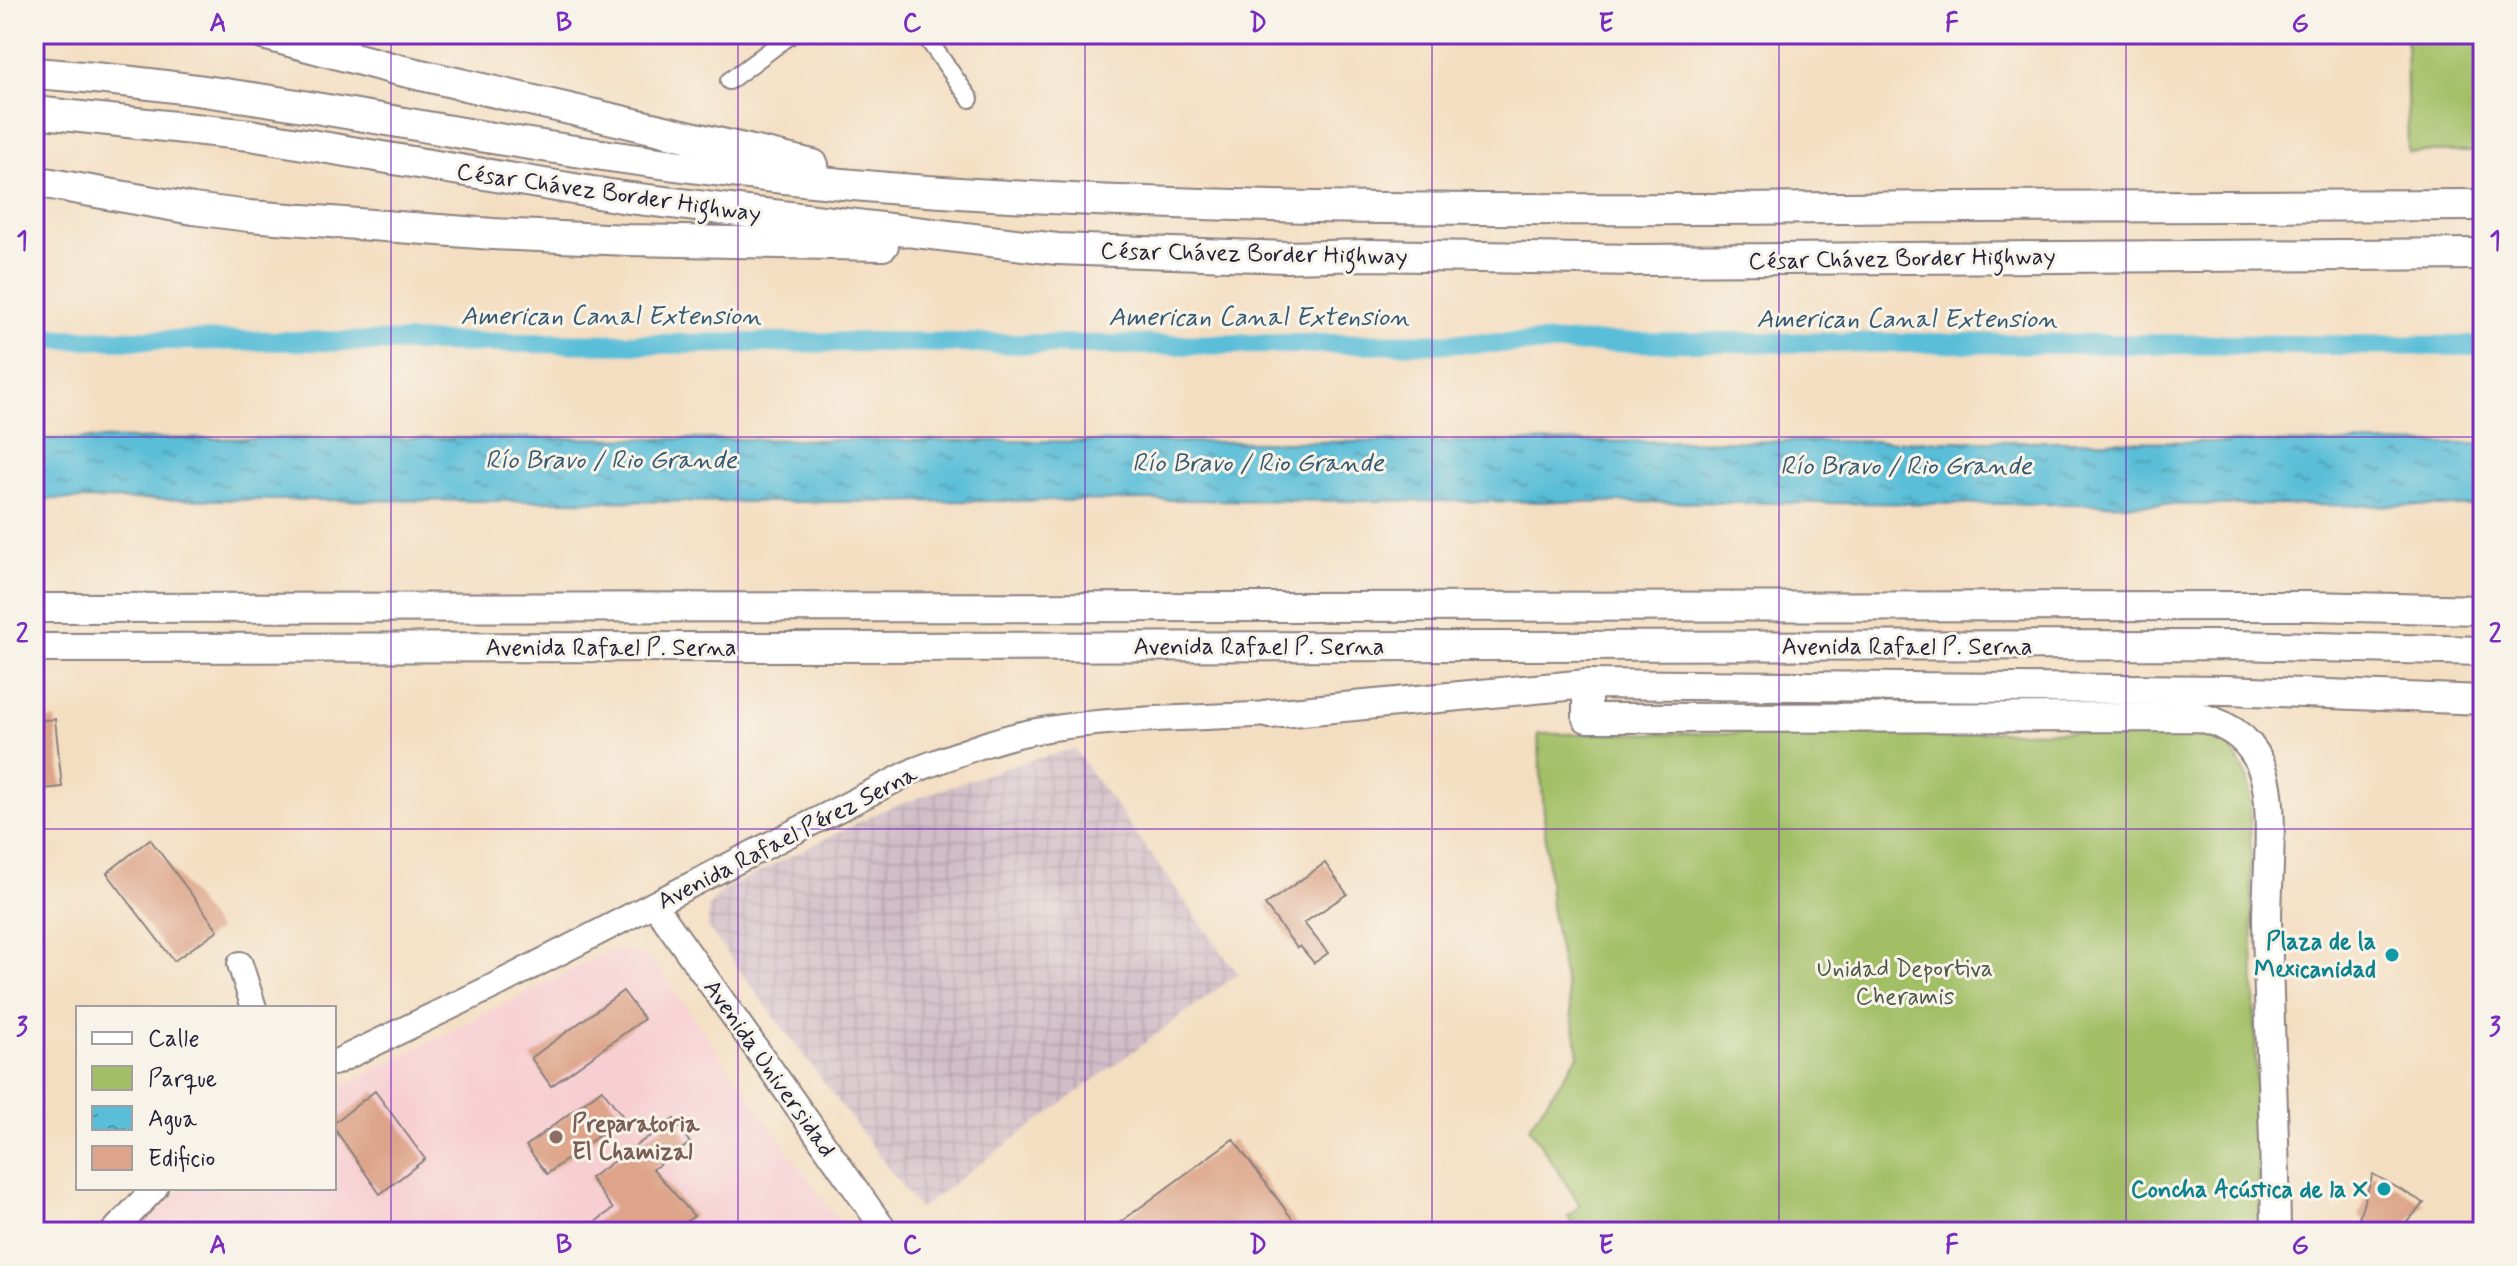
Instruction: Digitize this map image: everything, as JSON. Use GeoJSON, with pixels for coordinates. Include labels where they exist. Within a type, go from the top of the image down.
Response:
{"type":"FeatureCollection","features":[{"type":"Feature","properties":{"kind":"highway"},"geometry":{"type":"LineString","coordinates":[[263,34],[395,69],[924,190]]}},
{"type":"Feature","properties":{"kind":"highway"},"geometry":{"type":"LineString","coordinates":[[310,34],[395,69]]}},
{"type":"Feature","properties":{"kind":"highway","name":"César Chávez Border Highway"},"geometry":{"type":"LineString","coordinates":[[34,73],[227,93],[476,135],[738,174],[924,190],[1117,201],[1645,210],[2483,205]]}},
{"type":"Feature","properties":{"kind":"highway","name":"César Chávez Border Highway"},"geometry":{"type":"LineString","coordinates":[[34,112],[250,135],[622,197],[1057,249],[1270,256],[1635,260],[2483,254]]}},
{"type":"Feature","properties":{"kind":"highway"},"geometry":{"type":"LineString","coordinates":[[34,165],[84,188]]}},
{"type":"Feature","properties":{"kind":"highway"},"geometry":{"type":"LineString","coordinates":[[34,181],[249,216],[493,234],[1057,249]]}},
{"type":"Feature","properties":{"kind":"highway","name":"Avenida Rafael P. Serna"},"geometry":{"type":"LineString","coordinates":[[34,608],[2309,606],[2483,610]]}},
{"type":"Feature","properties":{"kind":"highway","name":"Avenida Rafael P. Serna"},"geometry":{"type":"LineString","coordinates":[[34,648],[2234,645],[2483,651]]}},
{"type":"Feature","properties":{"kind":"highway"},"geometry":{"type":"LineString","coordinates":[[1270,714],[1587,684],[2227,690],[2483,700]]}},
{"type":"Feature","properties":{"kind":"highway"},"geometry":{"type":"LineString","coordinates":[[1587,684],[1587,718],[2199,717],[2229,727],[2251,747],[2260,764],[2268,801],[2267,919],[2276,1232]]}},
{"type":"Feature","properties":{"kind":"main road","name":"Avenida Rafael Pérez Serna"},"geometry":{"type":"LineString","coordinates":[[336,1062],[492,987],[915,770],[983,744],[1033,732],[1092,725],[1270,714]]}},
{"type":"Feature","properties":{"kind":"main road","name":"Avenida Universidad"},"geometry":{"type":"LineString","coordinates":[[654,904],[886,1232]]}},
{"type":"Feature","properties":{"kind":"main road"},"geometry":{"type":"LineString","coordinates":[[240,964],[253,1006]]}},
{"type":"Feature","properties":{"kind":"main road"},"geometry":{"type":"LineString","coordinates":[[113,1232],[153,1190]]}},
{"type":"Feature","properties":{"kind":"street"},"geometry":{"type":"LineString","coordinates":[[729,81],[792,34]]}},
{"type":"Feature","properties":{"kind":"street"},"geometry":{"type":"LineString","coordinates":[[924,34],[970,99]]}},
{"type":"Feature","properties":{"kind":"shaded area"},"geometry":{"type":"Polygon","coordinates":[[[1074,749],[1238,974],[919,1209],[708,928],[708,907],[723,890],[881,811],[1012,765],[1074,749]]]}},
{"type":"Feature","properties":{"kind":"shaded area","name":"Preparatoria El Chamizal"},"geometry":{"type":"Polygon","coordinates":[[[624,950],[648,957],[657,967],[846,1232],[137,1232],[182,1190],[336,1190],[336,1089],[609,951],[624,950]]]}},
{"type":"Feature","properties":{"kind":"green space"},"geometry":{"type":"Polygon","coordinates":[[[2406,34],[2483,34],[2483,152],[2408,152],[2406,34]]]}},
{"type":"Feature","properties":{"kind":"green space","name":"Unidad Deportiva Cheramis"},"geometry":{"type":"Polygon","coordinates":[[[2201,731],[2220,740],[2232,751],[2249,783],[2260,1232],[1577,1232],[1568,1217],[1580,1205],[1529,1127],[1579,1054],[1551,907],[1538,734],[2201,731]]]}},
{"type":"Feature","properties":{"kind":"water","name":"Río Bravo / Rio Grande"},"geometry":{"type":"Polygon","coordinates":[[[34,439],[2483,444],[2483,506],[34,499],[34,439]]]}},
{"type":"Feature","properties":{"kind":"building"},"geometry":{"type":"Polygon","coordinates":[[[55,719],[62,787],[34,790],[34,721],[55,719]]]}},
{"type":"Feature","properties":{"kind":"building"},"geometry":{"type":"Polygon","coordinates":[[[150,839],[218,930],[174,961],[107,873],[150,839]]]}},
{"type":"Feature","properties":{"kind":"building"},"geometry":{"type":"Polygon","coordinates":[[[1325,863],[1347,894],[1304,923],[1328,953],[1314,963],[1300,946],[1297,948],[1265,905],[1325,863]]]}},
{"type":"Feature","properties":{"kind":"building"},"geometry":{"type":"Polygon","coordinates":[[[623,991],[644,1019],[551,1086],[531,1058],[623,991]]]}},
{"type":"Feature","properties":{"kind":"building"},"geometry":{"type":"Polygon","coordinates":[[[602,1089],[623,1117],[547,1174],[526,1146],[602,1089]]]}},
{"type":"Feature","properties":{"kind":"building"},"geometry":{"type":"Polygon","coordinates":[[[375,1091],[425,1159],[380,1194],[336,1131],[336,1121],[375,1091]]]}},
{"type":"Feature","properties":{"kind":"building"},"geometry":{"type":"Polygon","coordinates":[[[674,1119],[690,1143],[653,1169],[694,1216],[672,1232],[581,1232],[613,1209],[590,1178],[674,1119]]]}},
{"type":"Feature","properties":{"kind":"building"},"geometry":{"type":"Polygon","coordinates":[[[1233,1139],[1296,1224],[1285,1232],[1107,1232],[1233,1139]]]}},
{"type":"Feature","properties":{"kind":"building","name":"Concha Acústica de la X"},"geometry":{"type":"Polygon","coordinates":[[[2373,1174],[2424,1203],[2398,1232],[2384,1232],[2359,1217],[2373,1174]]]}},
{"type":"Feature","properties":{"kind":"waterway","name":"American Canal Extension"},"geometry":{"type":"LineString","coordinates":[[34,339],[651,344],[1715,342],[2483,346]]}},
{"type":"Feature","properties":{"kind":"place","name":"Plaza de la Mexicanidad"},"geometry":{"type":"Point","coordinates":[2392,955]}},
{"type":"Feature","properties":{"kind":"place","name":"Preparatoria El Chamizal"},"geometry":{"type":"Point","coordinates":[556,1137]}},
{"type":"Feature","properties":{"kind":"place","name":"Concha Acústica de la X"},"geometry":{"type":"Point","coordinates":[2384,1189]}}]}
